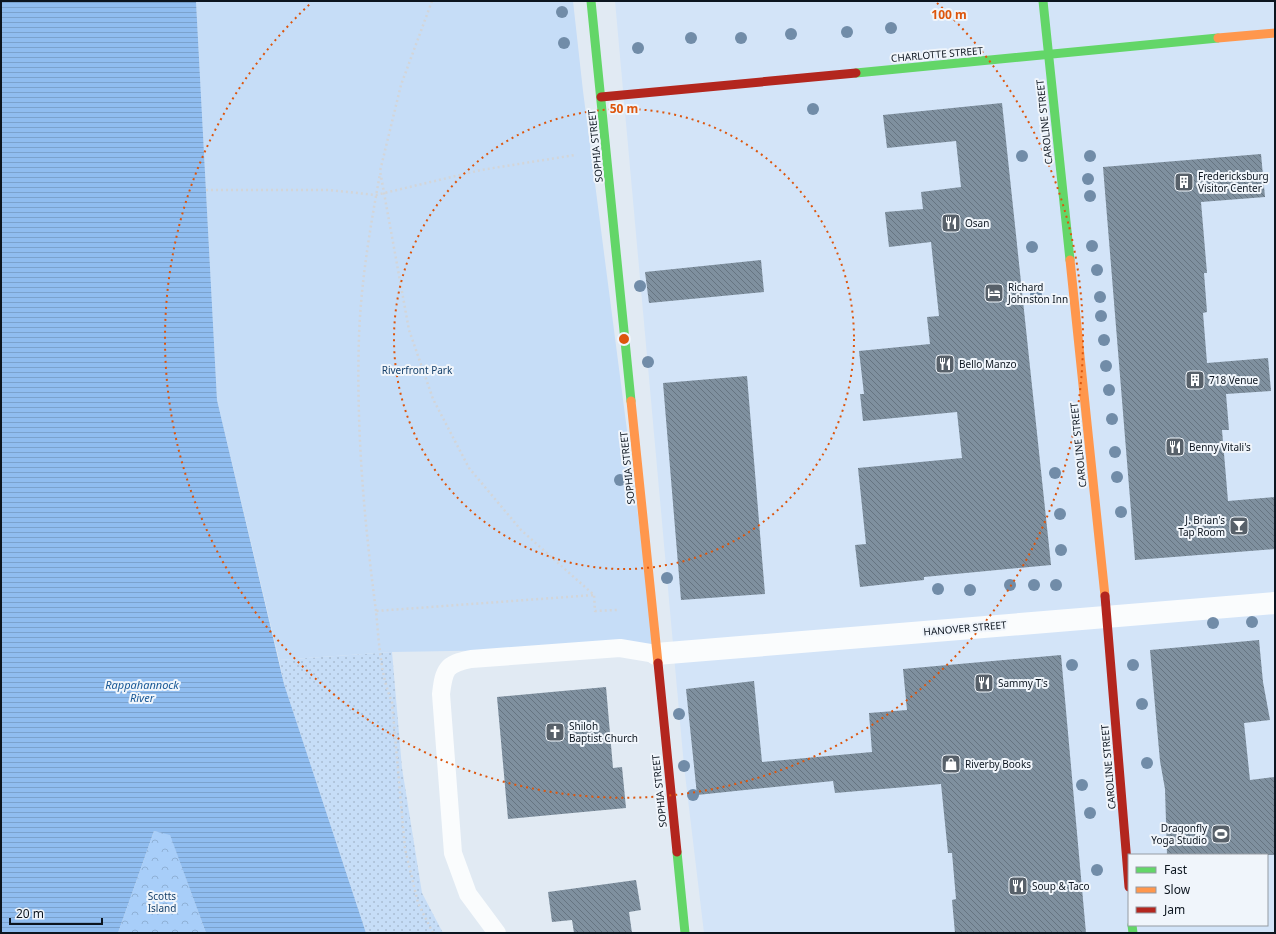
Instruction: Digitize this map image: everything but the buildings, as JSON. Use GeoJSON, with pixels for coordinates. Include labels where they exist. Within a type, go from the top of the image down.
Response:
{"type":"FeatureCollection","features":[{"type":"Feature","properties":{"kind":"main road","name":"SOPHIA STREET"},"geometry":{"type":"LineString","coordinates":[[591,1],[685,933]]}},
{"type":"Feature","properties":{"kind":"main road","name":"CAROLINE STREET"},"geometry":{"type":"LineString","coordinates":[[1042,1],[1108,616],[1128,874]]}},
{"type":"Feature","properties":{"kind":"main road","name":"CHARLOTTE STREET"},"geometry":{"type":"LineString","coordinates":[[601,97],[1275,34]]}},
{"type":"Feature","properties":{"kind":"street","name":"HANOVER STREET"},"geometry":{"type":"LineString","coordinates":[[656,654],[1275,602]]}},
{"type":"Feature","properties":{"kind":"lane"},"geometry":{"type":"LineString","coordinates":[[497,933],[468,894],[453,853],[441,694],[443,676],[448,667],[457,662],[471,659],[620,648],[656,654]]}},
{"type":"Feature","properties":{"kind":"path"},"geometry":{"type":"LineString","coordinates":[[376,611],[367,549],[359,441],[359,336],[365,258],[380,171],[401,85],[432,1]]}},
{"type":"Feature","properties":{"kind":"path"},"geometry":{"type":"LineString","coordinates":[[206,190],[329,190],[376,195],[482,170],[575,154]]}},
{"type":"Feature","properties":{"kind":"path"},"geometry":{"type":"LineString","coordinates":[[380,171],[409,330],[433,399],[469,468],[522,530],[594,595],[595,611],[617,610]]}},
{"type":"Feature","properties":{"kind":"shaded area"},"geometry":{"type":"Polygon","coordinates":[[[615,1],[1275,1],[1275,933],[704,933],[684,766],[615,1]]]}},
{"type":"Feature","properties":{"kind":"green space","name":"Riverfront Park"},"geometry":{"type":"Polygon","coordinates":[[[196,1],[573,1],[583,91],[656,654],[620,648],[392,652],[279,660],[217,400],[196,1]]]}},
{"type":"Feature","properties":{"kind":"green space"},"geometry":{"type":"Polygon","coordinates":[[[392,652],[402,768],[422,893],[443,933],[366,933],[284,684],[279,660],[392,652]]]}},
{"type":"Feature","properties":{"kind":"green space","name":"Scotts Island"},"geometry":{"type":"Polygon","coordinates":[[[154,831],[170,834],[206,933],[118,933],[154,831]]]}},
{"type":"Feature","properties":{"kind":"water","name":"Rappahannock River"},"geometry":{"type":"Polygon","coordinates":[[[1,1],[196,1],[217,400],[284,684],[366,933],[206,933],[170,835],[154,831],[118,933],[1,933],[1,1]]]}},
{"type":"Feature","properties":{"kind":"traffic: fast"},"geometry":{"type":"LineString","coordinates":[[591,1],[631,401]]}},
{"type":"Feature","properties":{"kind":"traffic: fast"},"geometry":{"type":"LineString","coordinates":[[1043,1],[1070,260]]}},
{"type":"Feature","properties":{"kind":"traffic: fast"},"geometry":{"type":"LineString","coordinates":[[856,73],[1218,38]]}},
{"type":"Feature","properties":{"kind":"traffic: fast"},"geometry":{"type":"LineString","coordinates":[[677,852],[685,933]]}},
{"type":"Feature","properties":{"kind":"traffic: fast"},"geometry":{"type":"LineString","coordinates":[[1132,926],[1133,933]]}},
{"type":"Feature","properties":{"kind":"traffic: slow"},"geometry":{"type":"LineString","coordinates":[[1218,38],[1275,33]]}},
{"type":"Feature","properties":{"kind":"traffic: slow"},"geometry":{"type":"LineString","coordinates":[[1070,260],[1105,596]]}},
{"type":"Feature","properties":{"kind":"traffic: slow"},"geometry":{"type":"LineString","coordinates":[[631,401],[658,663]]}},
{"type":"Feature","properties":{"kind":"traffic: jam"},"geometry":{"type":"LineString","coordinates":[[601,97],[856,73]]}},
{"type":"Feature","properties":{"kind":"traffic: jam"},"geometry":{"type":"LineString","coordinates":[[1105,596],[1128,875]]}},
{"type":"Feature","properties":{"kind":"traffic: jam"},"geometry":{"type":"LineString","coordinates":[[658,663],[677,852]]}},
{"type":"Feature","properties":{"kind":"place","name":"Fredericksburg Visitor Center"},"geometry":{"type":"Point","coordinates":[1184,182]}},
{"type":"Feature","properties":{"kind":"place","name":"Osan"},"geometry":{"type":"Point","coordinates":[951,223]}},
{"type":"Feature","properties":{"kind":"place","name":"Richard Johnston Inn"},"geometry":{"type":"Point","coordinates":[994,293]}},
{"type":"Feature","properties":{"kind":"place","name":"Bello Manzo"},"geometry":{"type":"Point","coordinates":[945,364]}},
{"type":"Feature","properties":{"kind":"place","name":"718 Venue"},"geometry":{"type":"Point","coordinates":[1195,380]}},
{"type":"Feature","properties":{"kind":"place","name":"Benny Vitali's"},"geometry":{"type":"Point","coordinates":[1175,447]}},
{"type":"Feature","properties":{"kind":"place","name":"J. Brian's Tap Room"},"geometry":{"type":"Point","coordinates":[1239,526]}},
{"type":"Feature","properties":{"kind":"place","name":"Sammy T's"},"geometry":{"type":"Point","coordinates":[984,683]}},
{"type":"Feature","properties":{"kind":"place","name":"Shiloh Baptist Church"},"geometry":{"type":"Point","coordinates":[555,732]}},
{"type":"Feature","properties":{"kind":"place","name":"Riverby Books"},"geometry":{"type":"Point","coordinates":[951,764]}},
{"type":"Feature","properties":{"kind":"place","name":"Dragonfly Yoga Studio"},"geometry":{"type":"Point","coordinates":[1221,834]}},
{"type":"Feature","properties":{"kind":"place","name":"Soup & Taco"},"geometry":{"type":"Point","coordinates":[1018,886]}}]}
